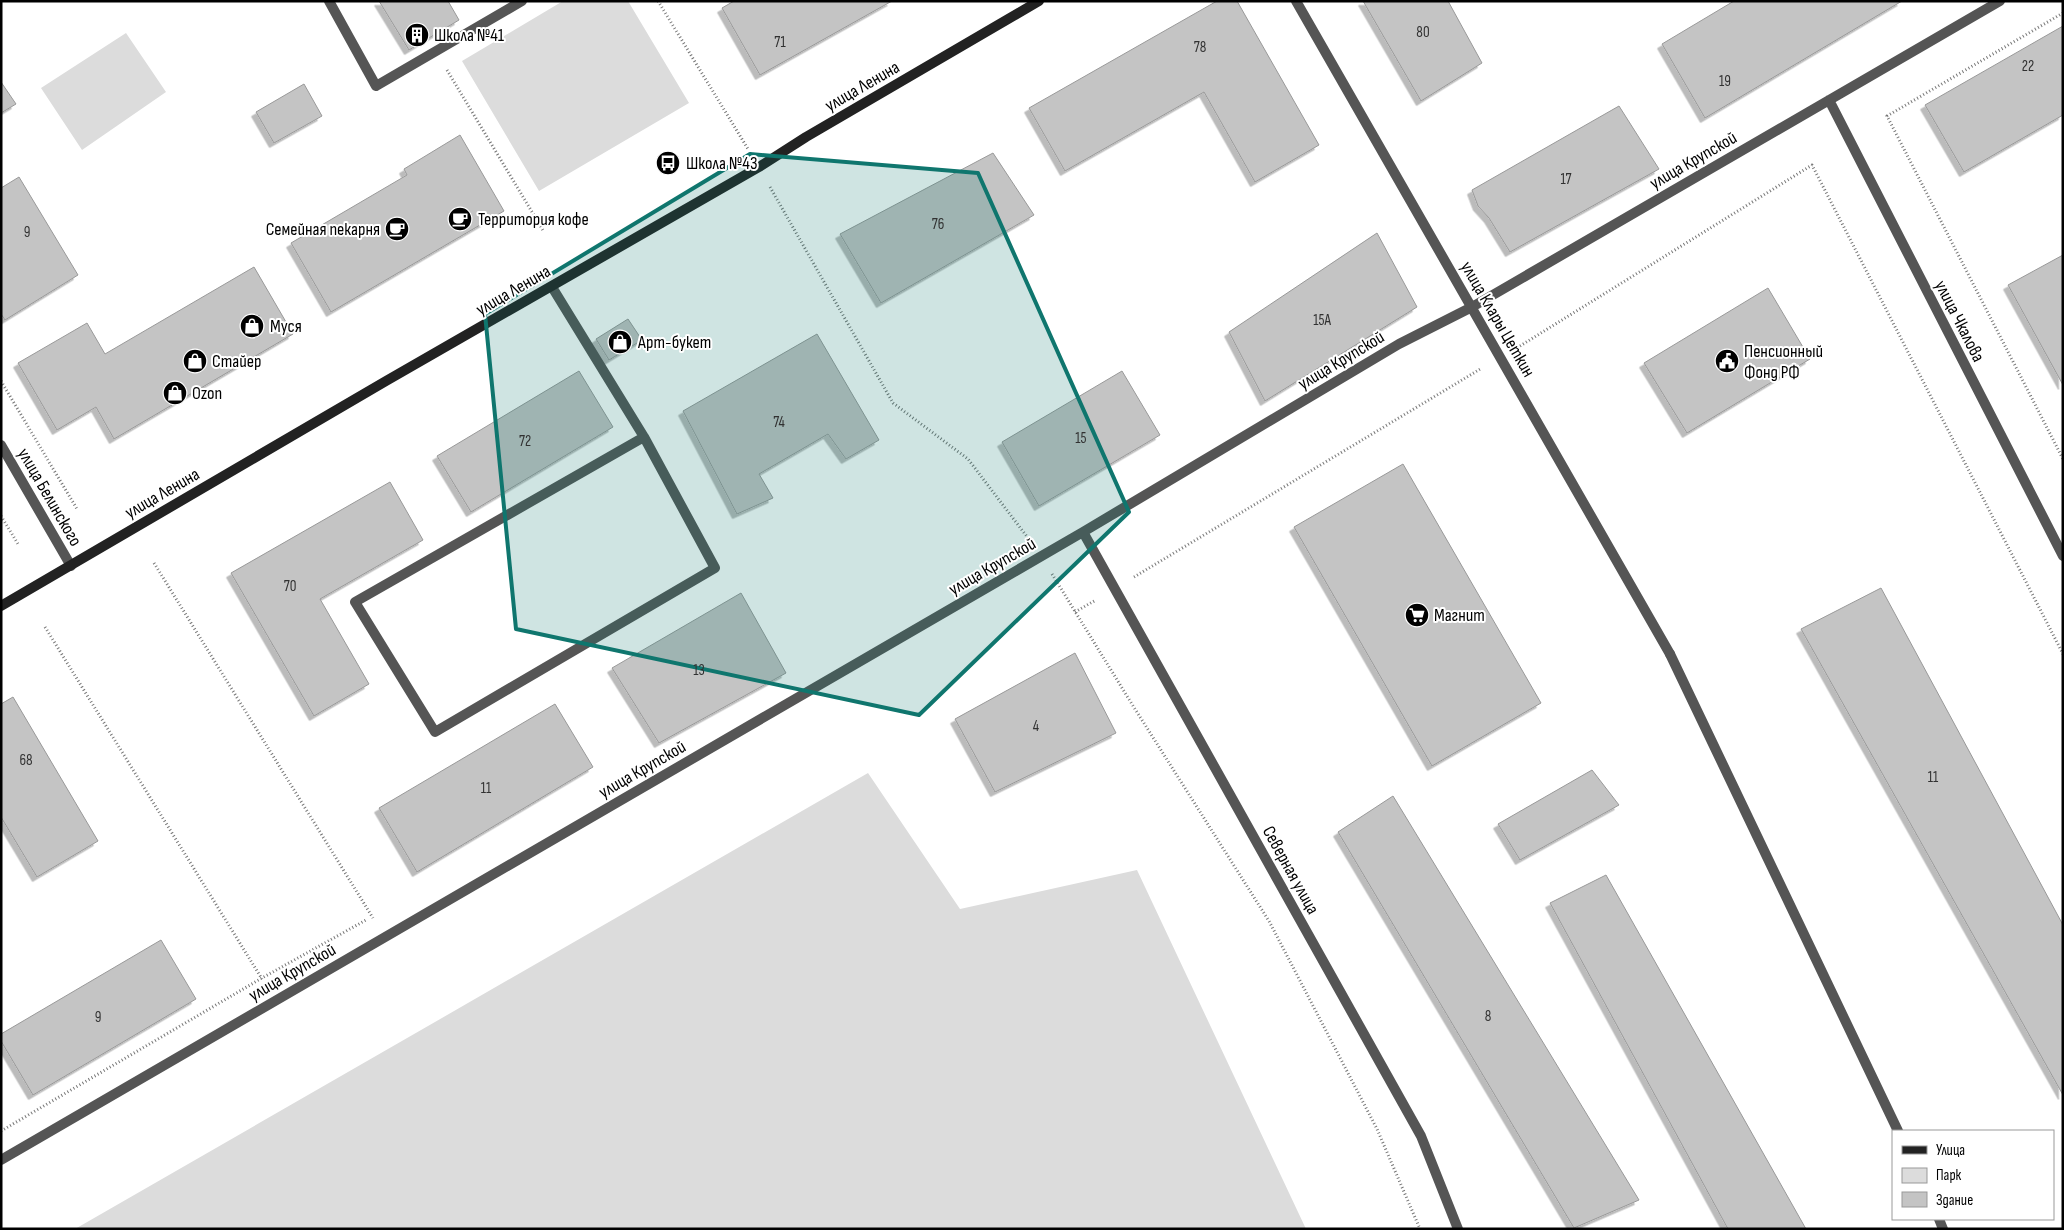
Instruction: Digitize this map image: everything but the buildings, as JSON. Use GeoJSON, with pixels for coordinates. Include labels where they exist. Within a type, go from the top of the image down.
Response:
{"type":"FeatureCollection","features":[{"type":"Feature","properties":{"kind":"main road","name":"улица Ленина"},"geometry":{"type":"LineString","coordinates":[[1,606],[386,381],[759,167],[806,137],[1039,1]]}},
{"type":"Feature","properties":{"kind":"street"},"geometry":{"type":"LineString","coordinates":[[329,1],[376,86],[522,1]]}},
{"type":"Feature","properties":{"kind":"street","name":"улица Клары Цеткин"},"geometry":{"type":"LineString","coordinates":[[1296,1],[1670,654],[1898,1130]]}},
{"type":"Feature","properties":{"kind":"street","name":"улица Крупской"},"geometry":{"type":"LineString","coordinates":[[1,1160],[1042,556],[1390,350],[1472,307],[2000,1]]}},
{"type":"Feature","properties":{"kind":"street","name":"улица Чкалова"},"geometry":{"type":"LineString","coordinates":[[1828,100],[2063,556]]}},
{"type":"Feature","properties":{"kind":"street"},"geometry":{"type":"LineString","coordinates":[[552,287],[644,437],[715,568],[435,732],[355,602],[644,437]]}},
{"type":"Feature","properties":{"kind":"street","name":"улица Белинского"},"geometry":{"type":"LineString","coordinates":[[1,445],[71,566]]}},
{"type":"Feature","properties":{"kind":"street","name":"Северная улица"},"geometry":{"type":"LineString","coordinates":[[1083,532],[1422,1136],[1458,1229]]}},
{"type":"Feature","properties":{"kind":"path"},"geometry":{"type":"LineString","coordinates":[[658,1],[759,167],[893,402],[968,459],[1042,556],[1075,612],[1269,921],[1378,1129],[1420,1229]]}},
{"type":"Feature","properties":{"kind":"path"},"geometry":{"type":"LineString","coordinates":[[2063,13],[1887,116],[2063,459]]}},
{"type":"Feature","properties":{"kind":"path"},"geometry":{"type":"LineString","coordinates":[[436,51],[544,232]]}},
{"type":"Feature","properties":{"kind":"path"},"geometry":{"type":"LineString","coordinates":[[1075,612],[1501,357],[1812,165],[2063,654]]}},
{"type":"Feature","properties":{"kind":"path"},"geometry":{"type":"LineString","coordinates":[[1,381],[77,509]]}},
{"type":"Feature","properties":{"kind":"path"},"geometry":{"type":"LineString","coordinates":[[1,516],[18,544]]}},
{"type":"Feature","properties":{"kind":"path"},"geometry":{"type":"LineString","coordinates":[[154,563],[385,937]]}},
{"type":"Feature","properties":{"kind":"path"},"geometry":{"type":"LineString","coordinates":[[45,627],[276,1000]]}},
{"type":"Feature","properties":{"kind":"highlighted area"},"geometry":{"type":"Polygon","coordinates":[[[750,154],[978,173],[1129,512],[919,715],[516,629],[485,314],[750,154]]]}},
{"type":"Feature","properties":{"kind":"green space"},"geometry":{"type":"Polygon","coordinates":[[[563,1],[628,1],[689,103],[539,191],[462,61],[563,1]]]}},
{"type":"Feature","properties":{"kind":"green space"},"geometry":{"type":"Polygon","coordinates":[[[126,33],[166,92],[82,150],[41,88],[126,33]]]}},
{"type":"Feature","properties":{"kind":"green space"},"geometry":{"type":"Polygon","coordinates":[[[868,773],[960,909],[1137,870],[1306,1229],[75,1229],[868,773]]]}},
{"type":"Feature","properties":{"kind":"place","name":"Школа №41"},"geometry":{"type":"Point","coordinates":[417,35]}},
{"type":"Feature","properties":{"kind":"place","name":"Школа №43"},"geometry":{"type":"Point","coordinates":[668,163]}},
{"type":"Feature","properties":{"kind":"place","name":"Территория кофе"},"geometry":{"type":"Point","coordinates":[460,219]}},
{"type":"Feature","properties":{"kind":"place","name":"Семейная пекарня"},"geometry":{"type":"Point","coordinates":[397,229]}},
{"type":"Feature","properties":{"kind":"place","name":"Муся"},"geometry":{"type":"Point","coordinates":[252,326]}},
{"type":"Feature","properties":{"kind":"place","name":"Арт-букет"},"geometry":{"type":"Point","coordinates":[620,342]}},
{"type":"Feature","properties":{"kind":"place","name":"Стайер"},"geometry":{"type":"Point","coordinates":[195,361]}},
{"type":"Feature","properties":{"kind":"place","name":"Пенсионный Фонд РФ"},"geometry":{"type":"Point","coordinates":[1727,361]}},
{"type":"Feature","properties":{"kind":"place","name":"Ozon"},"geometry":{"type":"Point","coordinates":[175,393]}},
{"type":"Feature","properties":{"kind":"place","name":"Магнит"},"geometry":{"type":"Point","coordinates":[1417,615]}}]}
